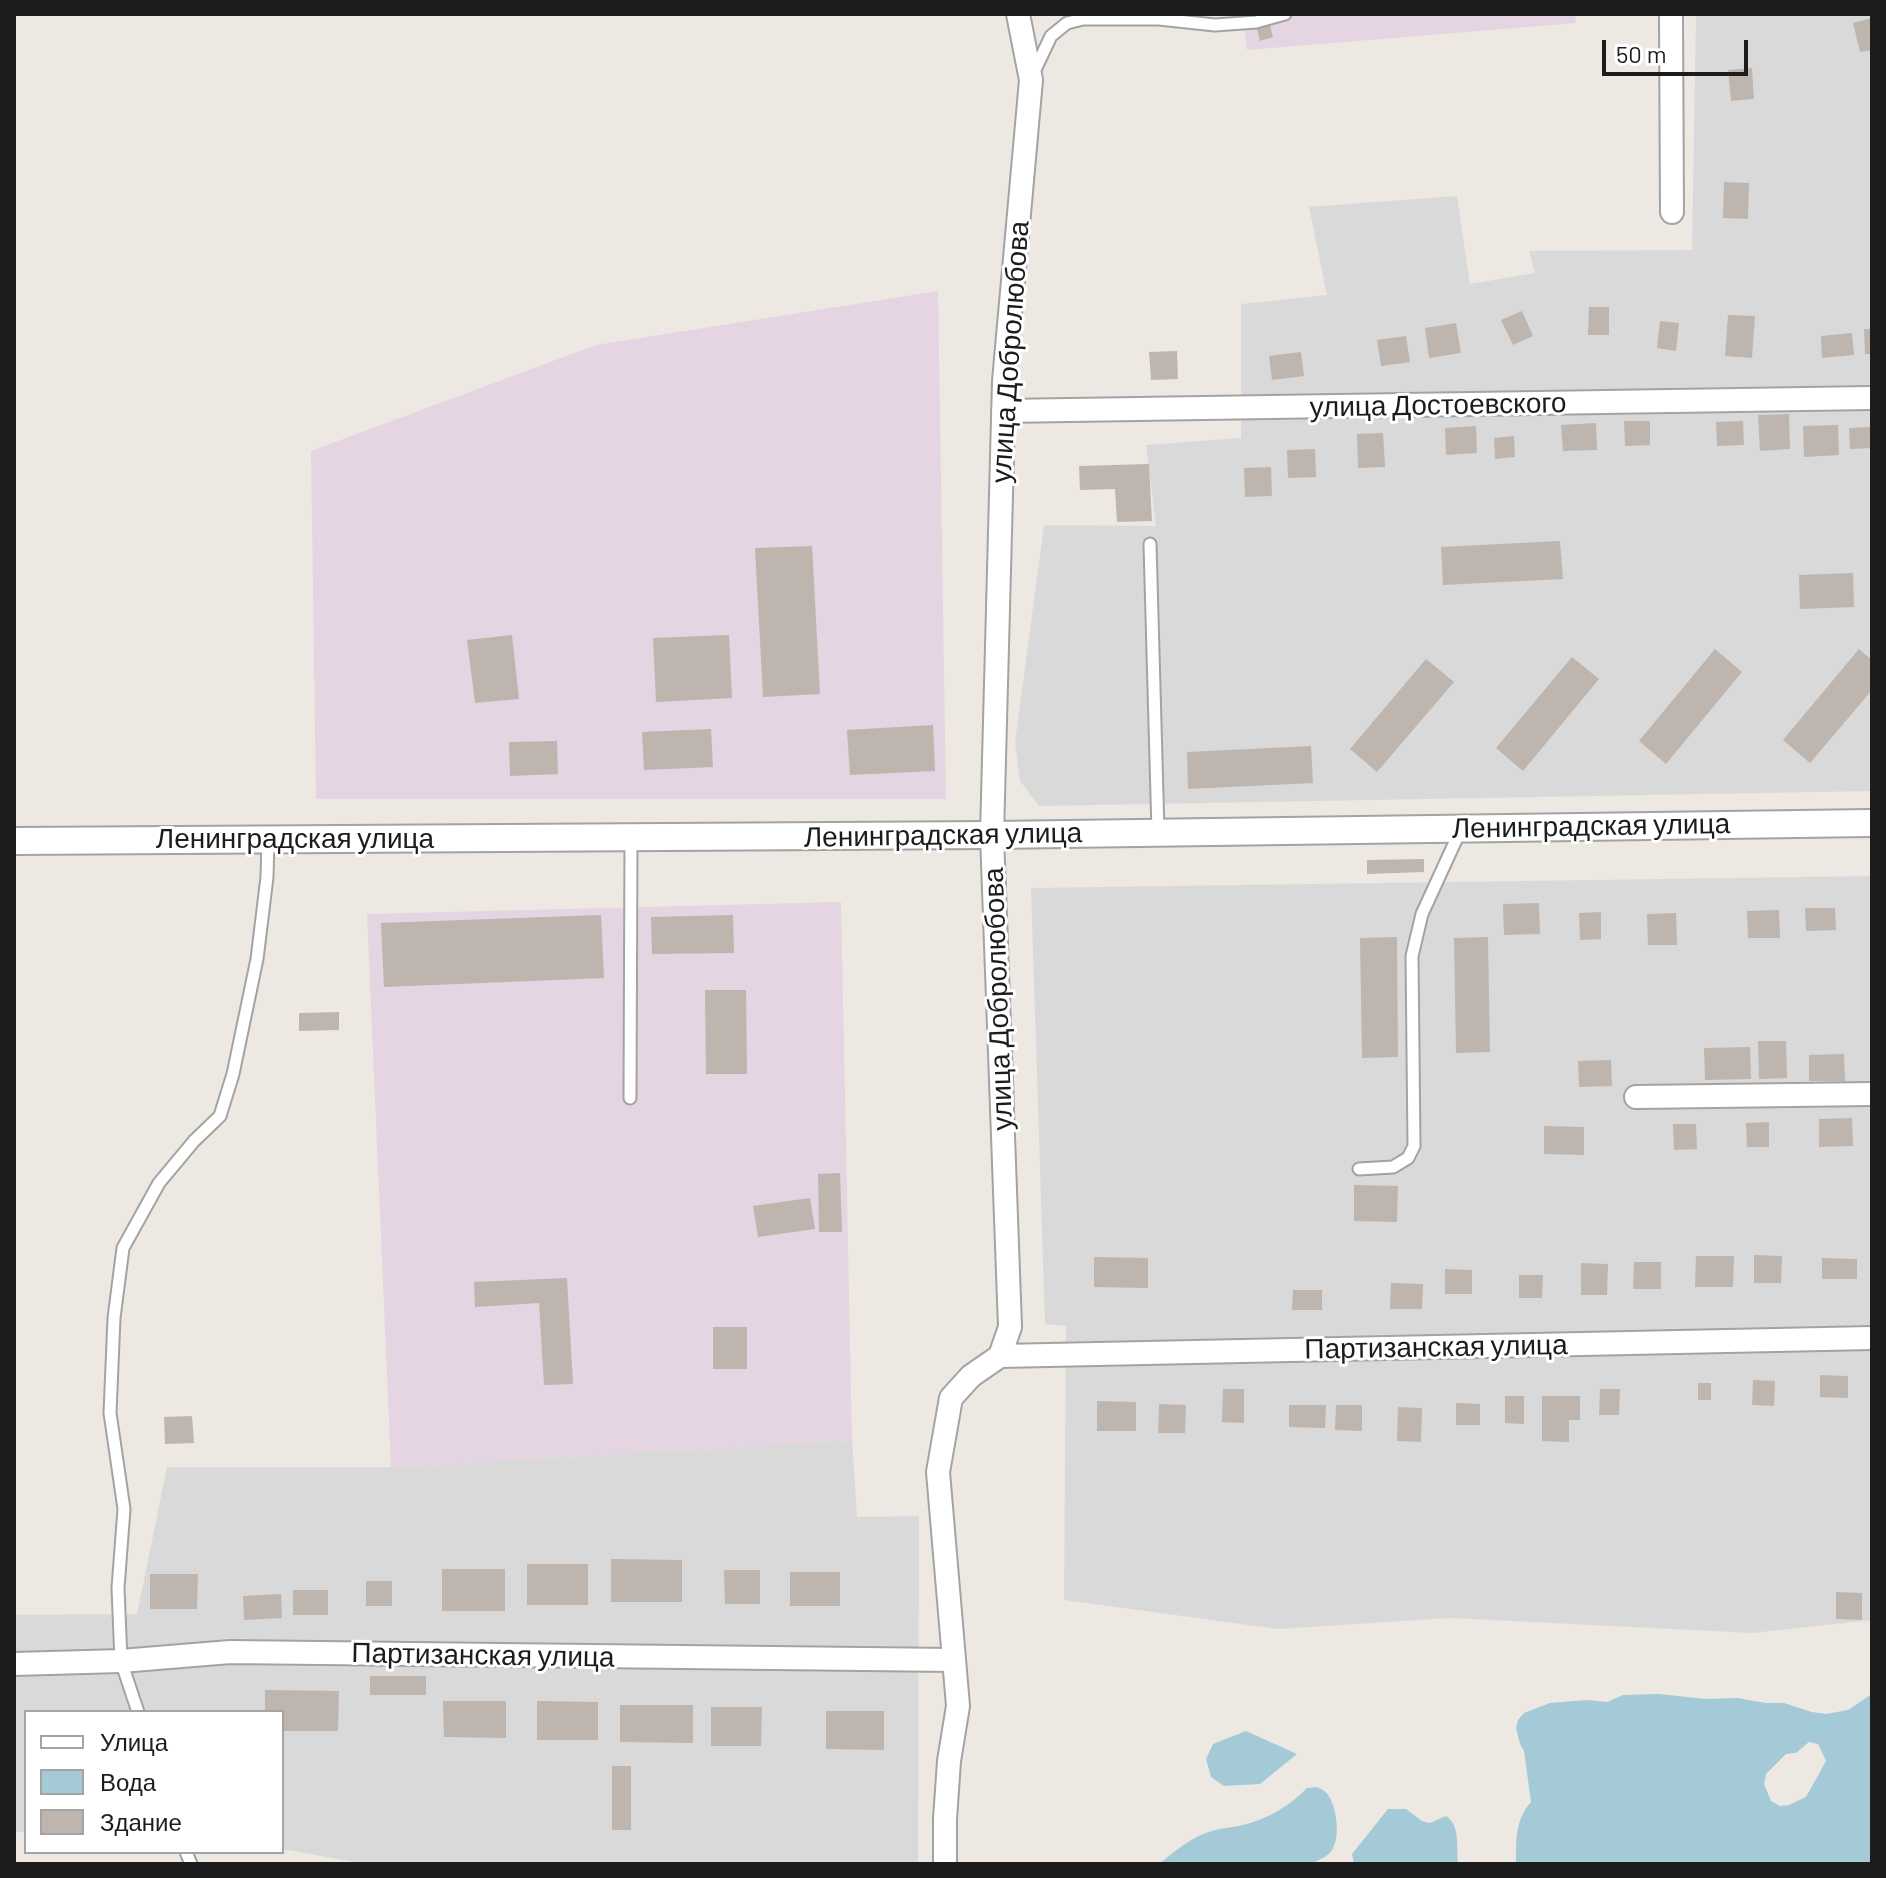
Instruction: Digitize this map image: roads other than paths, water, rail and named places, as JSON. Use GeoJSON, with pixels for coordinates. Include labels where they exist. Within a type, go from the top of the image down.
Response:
{"type":"FeatureCollection","features":[{"type":"Feature","properties":{"kind":"street","name":"улица Добролюбова"},"geometry":{"type":"LineString","coordinates":[[1000,1356],[1010,1327],[992,835],[1004,381],[1031,80],[1018,14]]}},
{"type":"Feature","properties":{"kind":"street"},"geometry":{"type":"LineString","coordinates":[[1671,14],[1672,212]]}},
{"type":"Feature","properties":{"kind":"street","name":"улица Достоевского"},"geometry":{"type":"LineString","coordinates":[[1003,411],[1872,398]]}},
{"type":"Feature","properties":{"kind":"street","name":"Ленинградская улица"},"geometry":{"type":"LineString","coordinates":[[14,841],[992,835],[1872,823]]}},
{"type":"Feature","properties":{"kind":"street"},"geometry":{"type":"LineString","coordinates":[[1636,1097],[1872,1094]]}},
{"type":"Feature","properties":{"kind":"street","name":"Партизанская улица"},"geometry":{"type":"LineString","coordinates":[[1000,1356],[1872,1338]]}},
{"type":"Feature","properties":{"kind":"street"},"geometry":{"type":"LineString","coordinates":[[945,1864],[949,1761],[958,1706],[938,1472],[951,1398],[971,1376],[1000,1356]]}},
{"type":"Feature","properties":{"kind":"street","name":"Партизанская улица"},"geometry":{"type":"LineString","coordinates":[[14,1664],[121,1661],[230,1652],[953,1660]]}},
{"type":"Feature","properties":{"kind":"lane"},"geometry":{"type":"LineString","coordinates":[[1031,80],[1051,36],[1067,23],[1083,19],[1159,19],[1215,25],[1256,22],[1285,14]]}},
{"type":"Feature","properties":{"kind":"lane"},"geometry":{"type":"LineString","coordinates":[[1150,544],[1158,832]]}},
{"type":"Feature","properties":{"kind":"lane"},"geometry":{"type":"LineString","coordinates":[[1359,1169],[1393,1167],[1408,1158],[1414,1146],[1412,956],[1422,914],[1462,828]]}},
{"type":"Feature","properties":{"kind":"lane"},"geometry":{"type":"LineString","coordinates":[[630,1098],[631,837]]}},
{"type":"Feature","properties":{"kind":"lane"},"geometry":{"type":"LineString","coordinates":[[137,1710],[121,1661],[118,1588],[124,1509],[110,1413],[114,1318],[123,1248],[159,1183],[220,1116],[233,1074],[257,959],[267,877],[268,839]]}},
{"type":"Feature","properties":{"kind":"water"},"geometry":{"type":"Polygon","coordinates":[[[1872,1694],[1872,1864],[1516,1864],[1519,1823],[1531,1802],[1524,1751],[1516,1728],[1518,1720],[1524,1713],[1550,1703],[1607,1702],[1623,1695],[1737,1698],[1784,1703],[1826,1714],[1848,1710],[1872,1694]],[[1809,1742],[1796,1753],[1786,1754],[1766,1774],[1764,1784],[1771,1801],[1780,1806],[1789,1805],[1806,1797],[1826,1761],[1818,1744],[1809,1742]]]}},
{"type":"Feature","properties":{"kind":"water"},"geometry":{"type":"Polygon","coordinates":[[[1246,1731],[1297,1754],[1260,1784],[1224,1786],[1211,1777],[1206,1759],[1213,1744],[1246,1731]]]}},
{"type":"Feature","properties":{"kind":"water"},"geometry":{"type":"Polygon","coordinates":[[[1317,1787],[1326,1792],[1331,1800],[1337,1832],[1330,1852],[1311,1864],[1159,1864],[1200,1836],[1261,1819],[1286,1806],[1307,1788],[1317,1787]]]}},
{"type":"Feature","properties":{"kind":"water"},"geometry":{"type":"Polygon","coordinates":[[[1388,1809],[1406,1809],[1430,1823],[1446,1816],[1456,1831],[1458,1864],[1354,1864],[1352,1854],[1388,1809]]]}}]}
